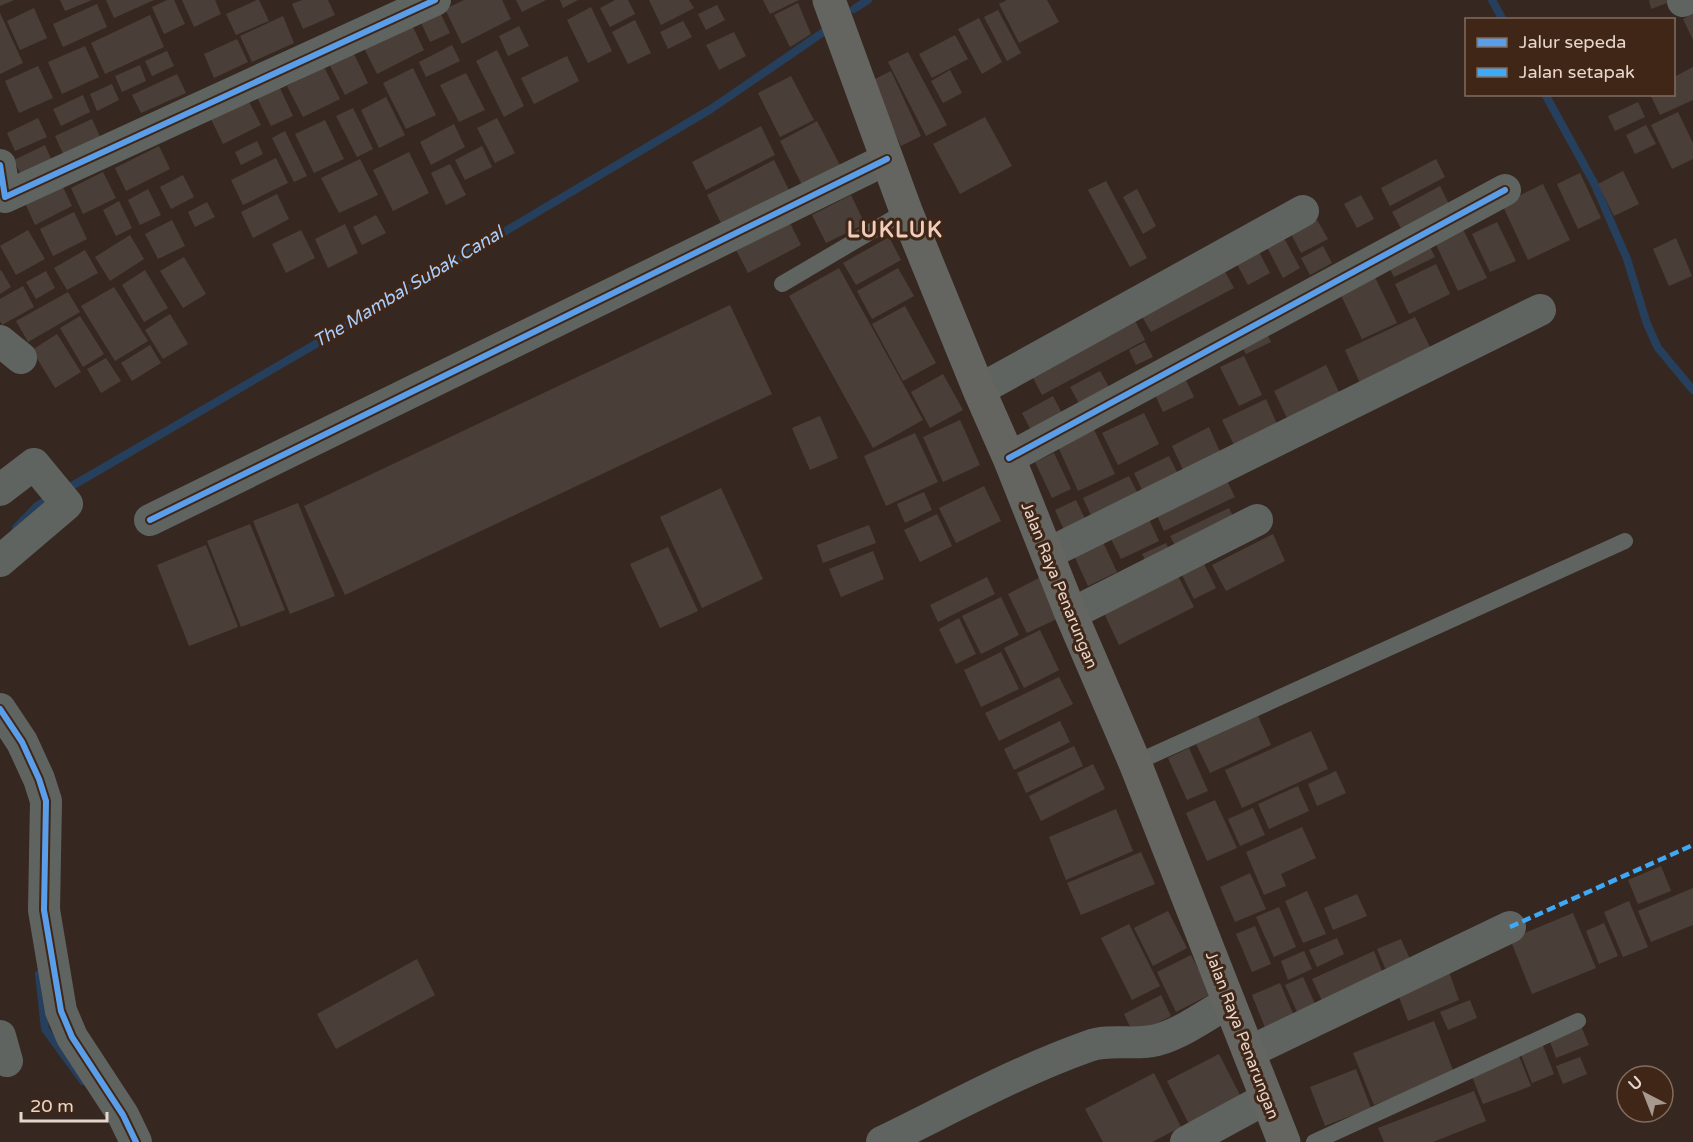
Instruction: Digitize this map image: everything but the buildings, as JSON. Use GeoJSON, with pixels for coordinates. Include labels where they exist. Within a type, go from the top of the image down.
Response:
{"type":"FeatureCollection","features":[{"type":"Feature","properties":{"kind":"main road","name":"Jalan Raya Penarungan"},"geometry":{"type":"LineString","coordinates":[[834,15],[906,211],[1071,614],[1135,763],[1284,1142]]}},
{"type":"Feature","properties":{"kind":"street"},"geometry":{"type":"LineString","coordinates":[[0,165],[3,204],[419,4]]}},
{"type":"Feature","properties":{"kind":"street"},"geometry":{"type":"LineString","coordinates":[[150,520],[887,159]]}},
{"type":"Feature","properties":{"kind":"street"},"geometry":{"type":"LineString","coordinates":[[1009,458],[1505,190]]}},
{"type":"Feature","properties":{"kind":"street"},"geometry":{"type":"LineString","coordinates":[[979,390],[1303,211]]}},
{"type":"Feature","properties":{"kind":"street"},"geometry":{"type":"LineString","coordinates":[[1047,554],[1540,310]]}},
{"type":"Feature","properties":{"kind":"street"},"geometry":{"type":"LineString","coordinates":[[0,490],[34,464],[67,504],[0,561]]}},
{"type":"Feature","properties":{"kind":"street"},"geometry":{"type":"LineString","coordinates":[[1071,614],[1257,520]]}},
{"type":"Feature","properties":{"kind":"street"},"geometry":{"type":"LineString","coordinates":[[0,709],[22,742],[39,779],[46,801],[44,910],[61,1011],[72,1037],[123,1115],[136,1142]]}},
{"type":"Feature","properties":{"kind":"street"},"geometry":{"type":"LineString","coordinates":[[1249,1052],[1510,927]]}},
{"type":"Feature","properties":{"kind":"street"},"geometry":{"type":"LineString","coordinates":[[882,1142],[1050,1061],[1101,1043],[1140,1043],[1158,1040],[1229,1002]]}},
{"type":"Feature","properties":{"kind":"street"},"geometry":{"type":"LineString","coordinates":[[1186,1142],[1268,1098]]}},
{"type":"Feature","properties":{"kind":"lane"},"geometry":{"type":"LineString","coordinates":[[782,284],[906,211]]}},
{"type":"Feature","properties":{"kind":"lane"},"geometry":{"type":"LineString","coordinates":[[1135,763],[1625,541]]}},
{"type":"Feature","properties":{"kind":"lane"},"geometry":{"type":"LineString","coordinates":[[1314,1142],[1578,1021]]}},
{"type":"Feature","properties":{"kind":"waterway","name":"The Mambal Subak Canal"},"geometry":{"type":"LineString","coordinates":[[854,9],[868,0]]}},
{"type":"Feature","properties":{"kind":"waterway"},"geometry":{"type":"LineString","coordinates":[[1492,0],[1502,18]]}},
{"type":"Feature","properties":{"kind":"waterway","name":"The Mambal Subak Canal"},"geometry":{"type":"LineString","coordinates":[[65,490],[711,109],[822,33]]}},
{"type":"Feature","properties":{"kind":"waterway"},"geometry":{"type":"LineString","coordinates":[[1546,96],[1594,183],[1627,259],[1647,324],[1658,348],[1693,390]]}},
{"type":"Feature","properties":{"kind":"waterway","name":"The Mambal Subak Canal"},"geometry":{"type":"LineString","coordinates":[[16,528],[37,506],[53,496]]}},
{"type":"Feature","properties":{"kind":"waterway","name":"The Mambal Subak Canal"},"geometry":{"type":"LineString","coordinates":[[39,974],[45,1029],[83,1081]]}},
{"type":"Feature","properties":{"kind":"marked path"},"geometry":{"type":"LineString","coordinates":[[1510,927],[1693,845]]}},
{"type":"Feature","properties":{"kind":"cycle path"},"geometry":{"type":"LineString","coordinates":[[0,165],[5,197],[435,0]]}},
{"type":"Feature","properties":{"kind":"cycle path"},"geometry":{"type":"LineString","coordinates":[[150,520],[887,159]]}},
{"type":"Feature","properties":{"kind":"cycle path"},"geometry":{"type":"LineString","coordinates":[[1009,458],[1505,190]]}},
{"type":"Feature","properties":{"kind":"cycle path"},"geometry":{"type":"LineString","coordinates":[[0,709],[22,742],[39,779],[46,801],[44,910],[61,1011],[72,1037],[123,1115],[136,1142]]}},
{"type":"Feature","properties":{"kind":"district","name":"LUKLUK"},"geometry":{"type":"Point","coordinates":[895,229]}}]}
